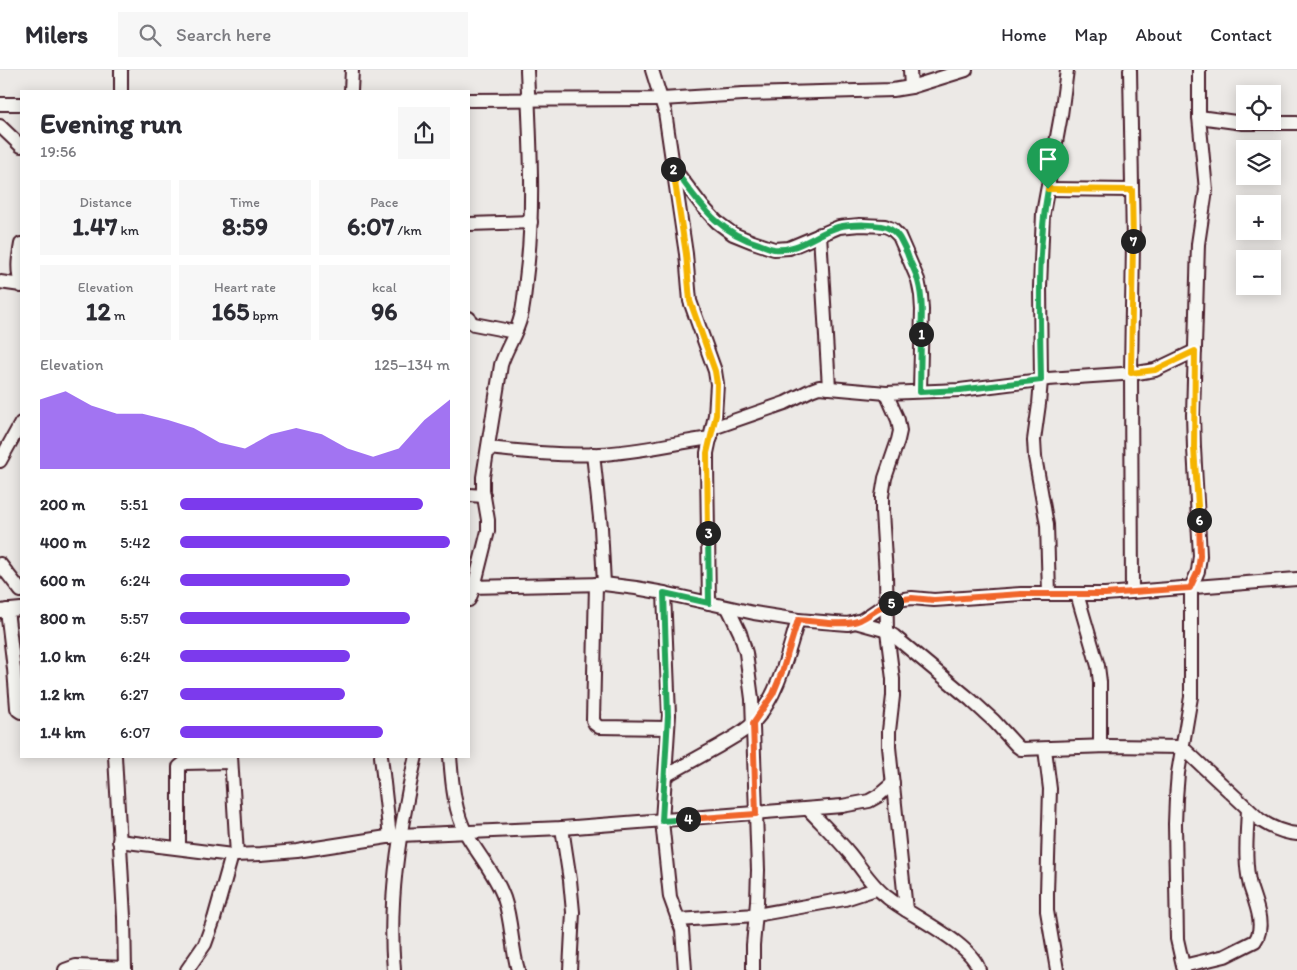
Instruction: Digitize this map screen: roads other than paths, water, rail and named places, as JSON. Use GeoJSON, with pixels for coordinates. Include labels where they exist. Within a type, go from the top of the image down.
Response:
{"type":"FeatureCollection","features":[{"type":"Feature","properties":{"kind":"street"},"geometry":{"type":"LineString","coordinates":[[121,70],[121,90]]}},
{"type":"Feature","properties":{"kind":"street"},"geometry":{"type":"LineString","coordinates":[[351,90],[352,70]]}},
{"type":"Feature","properties":{"kind":"street"},"geometry":{"type":"LineString","coordinates":[[527,70],[531,167],[529,255],[521,316],[501,365],[483,477],[488,531],[471,587],[600,584],[664,593],[728,608],[798,620],[848,624],[862,620],[886,604],[912,598],[934,600],[1021,594],[1105,594],[1297,579]]}},
{"type":"Feature","properties":{"kind":"street"},"geometry":{"type":"LineString","coordinates":[[652,70],[665,112],[686,254],[690,301],[715,371],[717,384],[716,415],[707,453],[709,603]]}},
{"type":"Feature","properties":{"kind":"street"},"geometry":{"type":"LineString","coordinates":[[910,70],[911,88]]}},
{"type":"Feature","properties":{"kind":"street"},"geometry":{"type":"LineString","coordinates":[[470,100],[662,99],[743,94],[893,90],[911,88],[966,70]]}},
{"type":"Feature","properties":{"kind":"street"},"geometry":{"type":"LineString","coordinates":[[1049,594],[1047,525],[1034,458],[1034,440],[1041,380],[1040,288],[1043,213],[1061,115],[1067,70]]}},
{"type":"Feature","properties":{"kind":"street"},"geometry":{"type":"LineString","coordinates":[[1130,70],[1133,251],[1131,373],[1132,592]]}},
{"type":"Feature","properties":{"kind":"street"},"geometry":{"type":"LineString","coordinates":[[1199,70],[1199,117],[1206,190],[1198,244],[1195,351],[1194,448],[1200,556],[1198,571],[1190,588],[1191,691],[1178,773],[1175,824],[1177,939],[1183,968],[1225,956],[1255,941],[1258,937],[1260,931],[1259,919],[1246,862],[1248,809]]}},
{"type":"Feature","properties":{"kind":"street"},"geometry":{"type":"LineString","coordinates":[[0,104],[20,104]]}},
{"type":"Feature","properties":{"kind":"street"},"geometry":{"type":"LineString","coordinates":[[1199,117],[1243,123],[1297,123]]}},
{"type":"Feature","properties":{"kind":"street"},"geometry":{"type":"LineString","coordinates":[[0,126],[20,145]]}},
{"type":"Feature","properties":{"kind":"street"},"geometry":{"type":"LineString","coordinates":[[673,168],[717,222],[733,234],[774,249],[799,245],[839,227],[860,225],[886,226],[892,229],[899,236],[918,280],[921,295],[920,392]]}},
{"type":"Feature","properties":{"kind":"street"},"geometry":{"type":"LineString","coordinates":[[1048,189],[1132,190]]}},
{"type":"Feature","properties":{"kind":"street"},"geometry":{"type":"LineString","coordinates":[[470,224],[531,222]]}},
{"type":"Feature","properties":{"kind":"street"},"geometry":{"type":"LineString","coordinates":[[820,234],[829,388]]}},
{"type":"Feature","properties":{"kind":"street"},"geometry":{"type":"LineString","coordinates":[[20,250],[18,262],[20,281]]}},
{"type":"Feature","properties":{"kind":"street"},"geometry":{"type":"LineString","coordinates":[[0,282],[20,285]]}},
{"type":"Feature","properties":{"kind":"street"},"geometry":{"type":"LineString","coordinates":[[470,322],[515,332]]}},
{"type":"Feature","properties":{"kind":"street"},"geometry":{"type":"LineString","coordinates":[[488,448],[544,454],[593,454],[632,450],[712,433],[819,388],[886,393],[960,390],[1041,380],[1155,370],[1195,351]]}},
{"type":"Feature","properties":{"kind":"street"},"geometry":{"type":"LineString","coordinates":[[886,393],[898,420],[900,431],[885,478],[882,512],[886,574],[886,632],[893,679],[889,747],[906,910]]}},
{"type":"Feature","properties":{"kind":"street"},"geometry":{"type":"LineString","coordinates":[[0,461],[20,425]]}},
{"type":"Feature","properties":{"kind":"street"},"geometry":{"type":"LineString","coordinates":[[593,454],[601,527],[593,720],[599,727],[668,728]]}},
{"type":"Feature","properties":{"kind":"street"},"geometry":{"type":"LineString","coordinates":[[470,495],[484,496]]}},
{"type":"Feature","properties":{"kind":"street"},"geometry":{"type":"LineString","coordinates":[[0,564],[20,590]]}},
{"type":"Feature","properties":{"kind":"street"},"geometry":{"type":"LineString","coordinates":[[664,593],[668,728],[662,821],[670,897],[683,936],[685,970]]}},
{"type":"Feature","properties":{"kind":"street"},"geometry":{"type":"LineString","coordinates":[[1077,594],[1098,666],[1100,682],[1100,746]]}},
{"type":"Feature","properties":{"kind":"street"},"geometry":{"type":"LineString","coordinates":[[728,608],[740,633],[746,653],[752,699],[758,870],[753,970]]}},
{"type":"Feature","properties":{"kind":"street"},"geometry":{"type":"LineString","coordinates":[[20,609],[4,610],[17,708],[20,711]]}},
{"type":"Feature","properties":{"kind":"street"},"geometry":{"type":"LineString","coordinates":[[665,776],[685,766],[753,723],[773,694],[798,620]]}},
{"type":"Feature","properties":{"kind":"street"},"geometry":{"type":"LineString","coordinates":[[856,622],[884,630],[894,636],[994,720],[1021,749],[1100,746],[1182,747],[1260,820],[1282,832],[1297,834]]}},
{"type":"Feature","properties":{"kind":"street"},"geometry":{"type":"LineString","coordinates":[[1045,748],[1050,789],[1047,911],[1057,970]]}},
{"type":"Feature","properties":{"kind":"street"},"geometry":{"type":"LineString","coordinates":[[64,970],[76,966],[125,969],[115,758]]}},
{"type":"Feature","properties":{"kind":"street"},"geometry":{"type":"LineString","coordinates":[[381,758],[395,836]]}},
{"type":"Feature","properties":{"kind":"street"},"geometry":{"type":"LineString","coordinates":[[394,970],[392,902],[395,836],[415,758]]}},
{"type":"Feature","properties":{"kind":"street"},"geometry":{"type":"LineString","coordinates":[[450,758],[458,810],[466,833],[503,896],[507,910],[513,955],[518,970]]}},
{"type":"Feature","properties":{"kind":"street"},"geometry":{"type":"LineString","coordinates":[[179,848],[179,767],[184,763],[231,759],[235,855],[205,944],[187,970]]}},
{"type":"Feature","properties":{"kind":"street"},"geometry":{"type":"LineString","coordinates":[[119,841],[235,855],[261,854],[297,851],[395,836],[562,828],[842,806],[870,801],[893,783]]}},
{"type":"Feature","properties":{"kind":"street"},"geometry":{"type":"LineString","coordinates":[[808,809],[848,852],[876,888],[888,899],[952,939],[971,956],[979,970]]}},
{"type":"Feature","properties":{"kind":"street"},"geometry":{"type":"LineString","coordinates":[[562,828],[573,912],[570,970]]}},
{"type":"Feature","properties":{"kind":"street"},"geometry":{"type":"LineString","coordinates":[[678,920],[756,915],[845,899],[876,888]]}}]}
